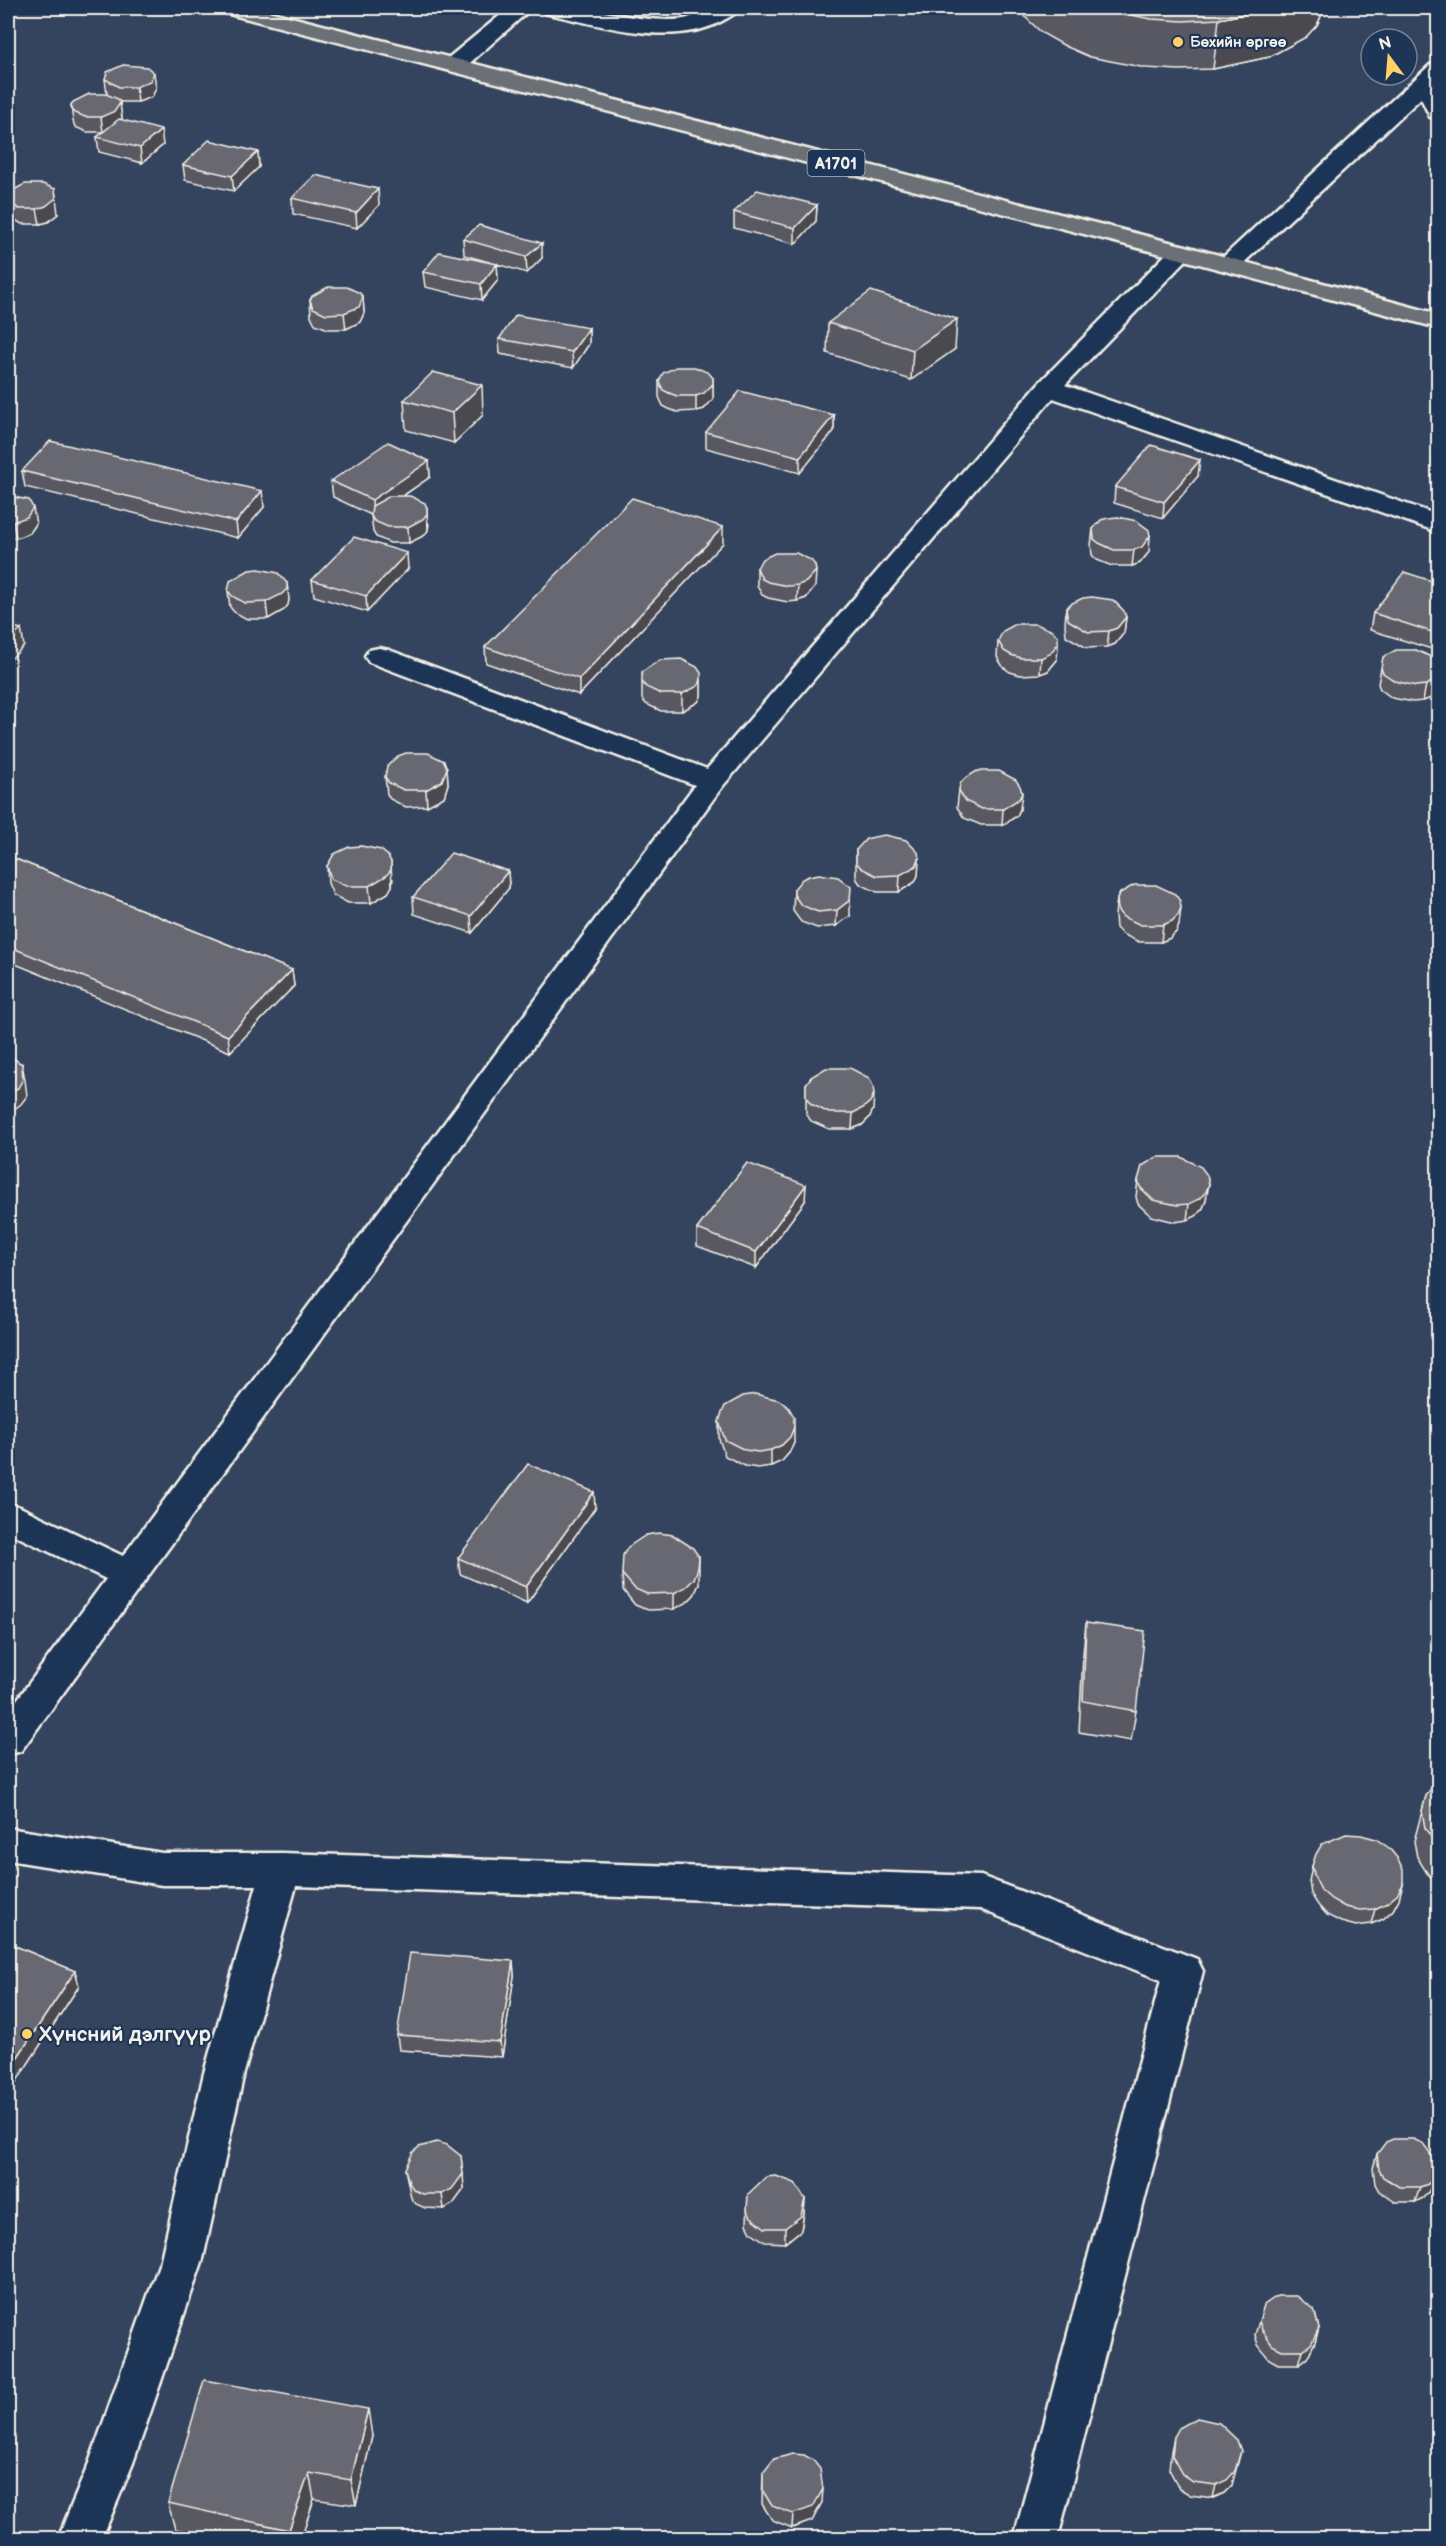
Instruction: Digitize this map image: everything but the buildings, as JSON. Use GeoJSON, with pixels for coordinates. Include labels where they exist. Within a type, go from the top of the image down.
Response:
{"type":"FeatureCollection","features":[{"type":"Feature","properties":{"kind":"main road","name":"A1701"},"geometry":{"type":"LineString","coordinates":[[233,8],[1229,264],[1438,321]]}},
{"type":"Feature","properties":{"kind":"street"},"geometry":{"type":"LineString","coordinates":[[455,64],[521,8]]}},
{"type":"Feature","properties":{"kind":"street"},"geometry":{"type":"LineString","coordinates":[[554,8],[617,22],[664,27],[704,21],[730,8]]}},
{"type":"Feature","properties":{"kind":"street"},"geometry":{"type":"LineString","coordinates":[[1432,77],[1438,112]]}},
{"type":"Feature","properties":{"kind":"street"},"geometry":{"type":"LineString","coordinates":[[1229,264],[1432,77]]}},
{"type":"Feature","properties":{"kind":"street"},"geometry":{"type":"LineString","coordinates":[[8,1740],[712,781],[1048,388],[1181,252]]}},
{"type":"Feature","properties":{"kind":"street"},"geometry":{"type":"LineString","coordinates":[[1048,388],[1438,524]]}},
{"type":"Feature","properties":{"kind":"street"},"geometry":{"type":"LineString","coordinates":[[379,656],[712,781]]}},
{"type":"Feature","properties":{"kind":"street"},"geometry":{"type":"LineString","coordinates":[[8,1517],[128,1574]]}},
{"type":"Feature","properties":{"kind":"street"},"geometry":{"type":"LineString","coordinates":[[8,1844],[162,1869],[280,1869],[981,1893],[1183,1971],[1036,2538]]}},
{"type":"Feature","properties":{"kind":"street"},"geometry":{"type":"LineString","coordinates":[[80,2538],[111,2463],[182,2259],[224,2073],[280,1869]]}},
{"type":"Feature","properties":{"kind":"place","name":"Бөхийн өргөө"},"geometry":{"type":"Point","coordinates":[1178,42]}},
{"type":"Feature","properties":{"kind":"place","name":"Хүнсний дэлгүүр"},"geometry":{"type":"Point","coordinates":[27,2034]}}]}
